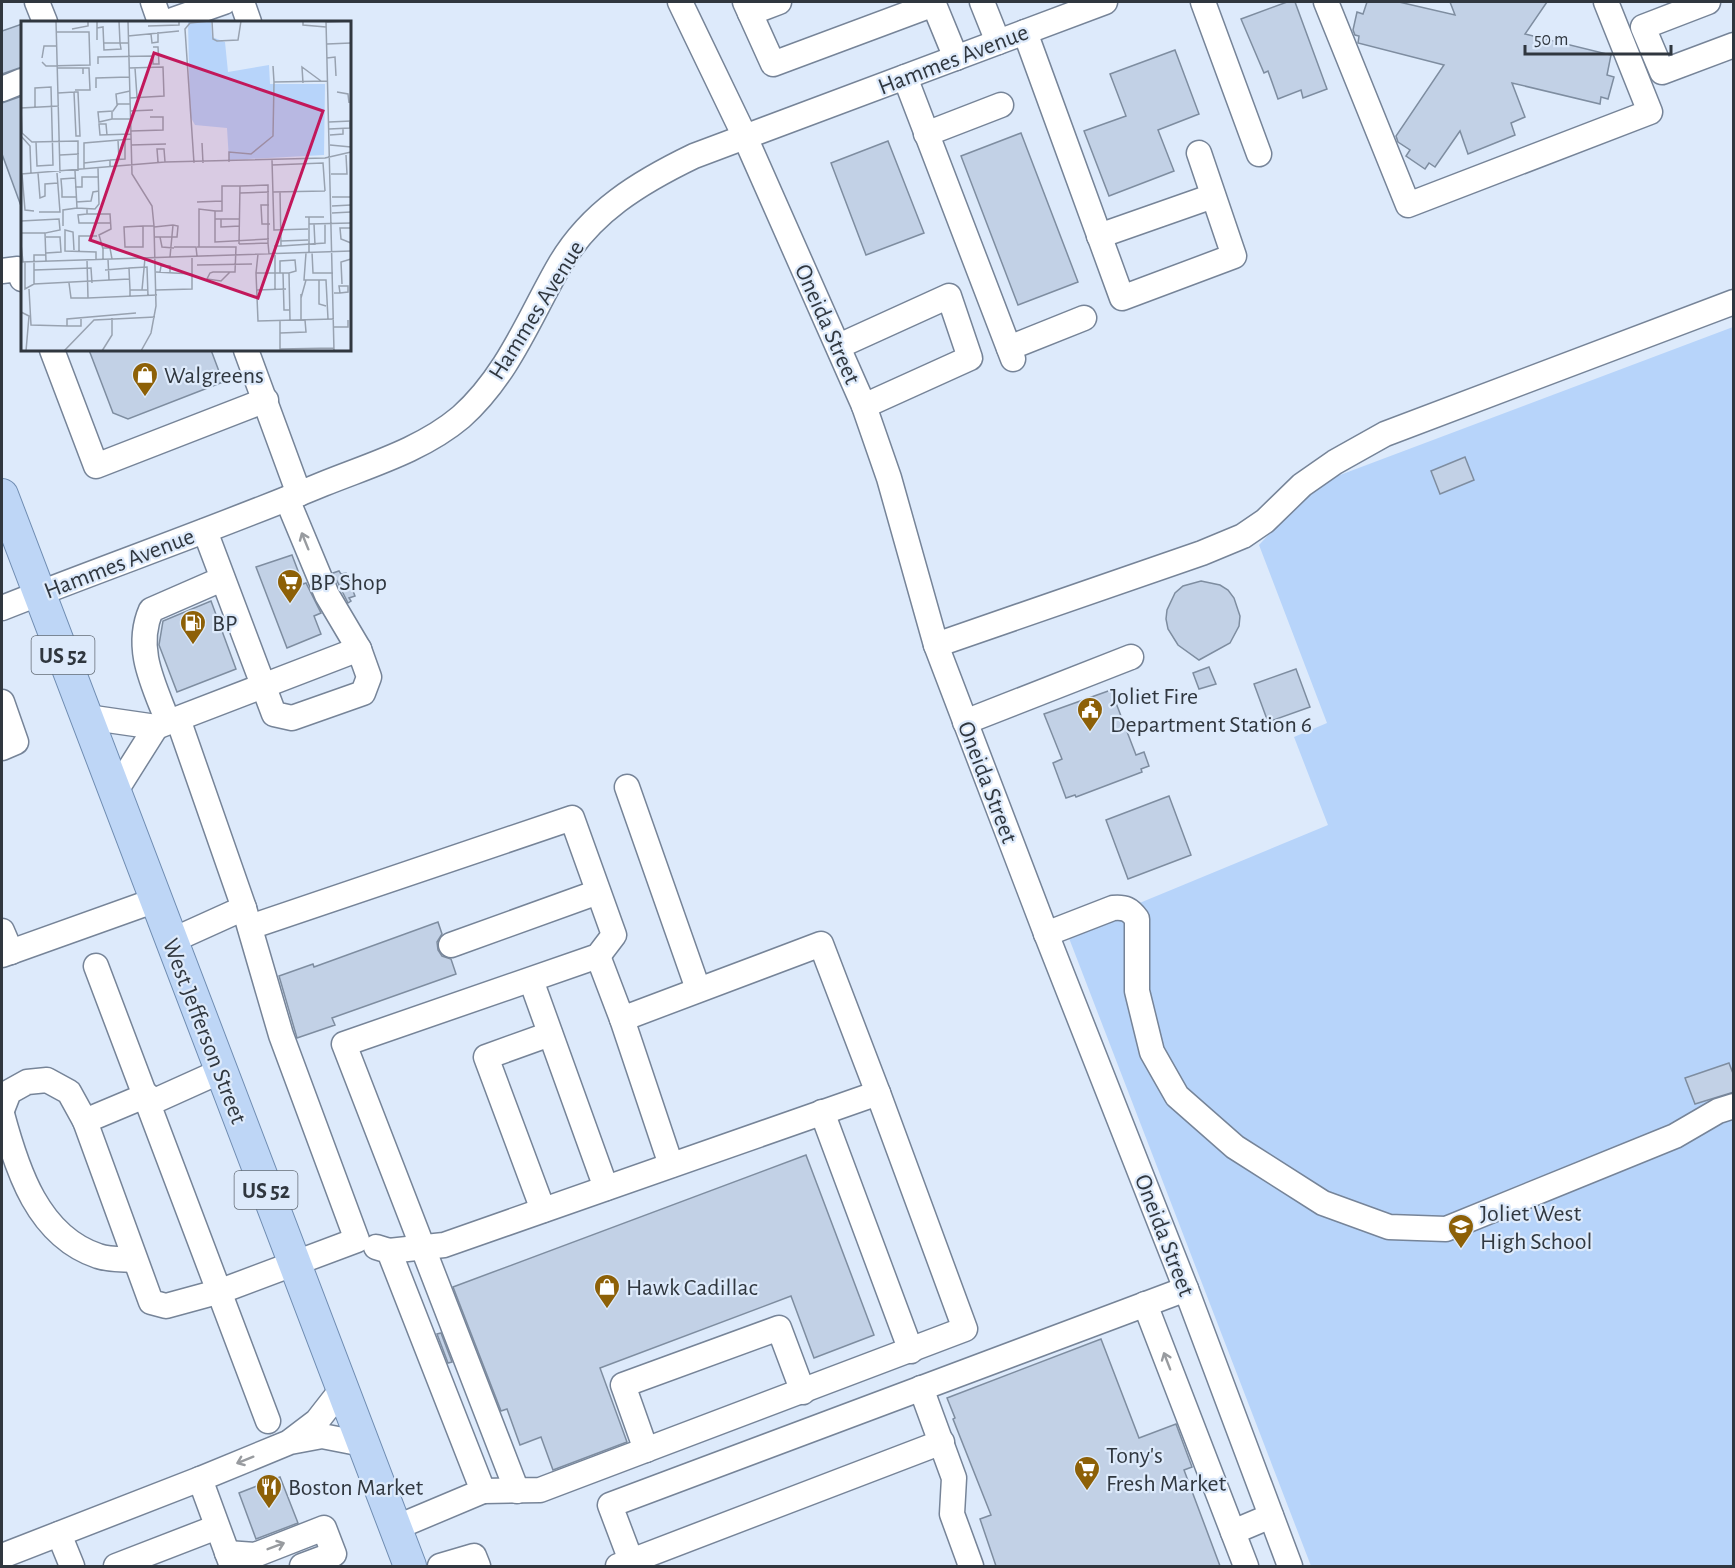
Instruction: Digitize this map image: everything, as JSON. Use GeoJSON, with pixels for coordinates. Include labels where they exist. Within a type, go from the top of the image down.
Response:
{"type":"FeatureCollection","features":[{"type":"Feature","properties":{"kind":"main road","name":"West Jefferson Street"},"geometry":{"type":"LineString","coordinates":[[4,505],[410,1566]]}},
{"type":"Feature","properties":{"kind":"street"},"geometry":{"type":"LineString","coordinates":[[37,2],[45,21]]}},
{"type":"Feature","properties":{"kind":"street"},"geometry":{"type":"LineString","coordinates":[[153,2],[160,21]]}},
{"type":"Feature","properties":{"kind":"street"},"geometry":{"type":"LineString","coordinates":[[170,21],[224,2]]}},
{"type":"Feature","properties":{"kind":"street"},"geometry":{"type":"LineString","coordinates":[[242,2],[249,21]]}},
{"type":"Feature","properties":{"kind":"street","name":"Oneida Street"},"geometry":{"type":"LineString","coordinates":[[680,2],[745,137],[864,406],[889,478],[936,645],[1046,934],[1186,1289],[1290,1566]]}},
{"type":"Feature","properties":{"kind":"street"},"geometry":{"type":"LineString","coordinates":[[778,2],[747,7],[772,64],[933,3],[956,58]]}},
{"type":"Feature","properties":{"kind":"street"},"geometry":{"type":"LineString","coordinates":[[982,2],[998,42]]}},
{"type":"Feature","properties":{"kind":"street","name":"Hammes Avenue"},"geometry":{"type":"LineString","coordinates":[[2,608],[293,497],[422,444],[460,417],[499,374],[524,334],[560,265],[592,222],[649,179],[694,156],[1105,2]]}},
{"type":"Feature","properties":{"kind":"street"},"geometry":{"type":"LineString","coordinates":[[1203,2],[1259,154]]}},
{"type":"Feature","properties":{"kind":"street"},"geometry":{"type":"LineString","coordinates":[[1326,2],[1408,205],[1650,112],[1606,2]]}},
{"type":"Feature","properties":{"kind":"street"},"geometry":{"type":"LineString","coordinates":[[1708,2],[1643,27],[1662,72],[1734,45]]}},
{"type":"Feature","properties":{"kind":"street"},"geometry":{"type":"LineString","coordinates":[[1025,32],[1122,298],[1234,256],[1199,153]]}},
{"type":"Feature","properties":{"kind":"street"},"geometry":{"type":"LineString","coordinates":[[905,77],[1011,353],[1084,318]]}},
{"type":"Feature","properties":{"kind":"street"},"geometry":{"type":"LineString","coordinates":[[2,89],[21,81]]}},
{"type":"Feature","properties":{"kind":"street"},"geometry":{"type":"LineString","coordinates":[[926,134],[1001,105]]}},
{"type":"Feature","properties":{"kind":"street"},"geometry":{"type":"LineString","coordinates":[[1099,236],[1213,196]]}},
{"type":"Feature","properties":{"kind":"street"},"geometry":{"type":"LineString","coordinates":[[2,271],[18,269],[21,276]]}},
{"type":"Feature","properties":{"kind":"street"},"geometry":{"type":"LineString","coordinates":[[839,346],[949,296],[970,358],[864,406]]}},
{"type":"Feature","properties":{"kind":"street"},"geometry":{"type":"LineString","coordinates":[[936,645],[1202,553],[1244,536],[1265,521],[1302,485],[1335,462],[1385,435],[1734,302]]}},
{"type":"Feature","properties":{"kind":"street"},"geometry":{"type":"LineString","coordinates":[[52,351],[96,466],[266,400]]}},
{"type":"Feature","properties":{"kind":"street"},"geometry":{"type":"LineString","coordinates":[[205,531],[274,714],[284,718],[363,693],[369,677],[359,650],[327,595],[293,497],[266,400],[246,351]]}},
{"type":"Feature","properties":{"kind":"street"},"geometry":{"type":"LineString","coordinates":[[222,579],[151,610],[143,635],[146,662],[168,723],[247,918],[281,1035],[357,1240]]}},
{"type":"Feature","properties":{"kind":"street"},"geometry":{"type":"LineString","coordinates":[[87,717],[168,723],[359,650]]}},
{"type":"Feature","properties":{"kind":"street"},"geometry":{"type":"LineString","coordinates":[[965,722],[1131,657]]}},
{"type":"Feature","properties":{"kind":"street"},"geometry":{"type":"LineString","coordinates":[[2,702],[16,742],[2,748]]}},
{"type":"Feature","properties":{"kind":"street"},"geometry":{"type":"LineString","coordinates":[[115,792],[168,723]]}},
{"type":"Feature","properties":{"kind":"street"},"geometry":{"type":"LineString","coordinates":[[627,787],[698,989]]}},
{"type":"Feature","properties":{"kind":"street"},"geometry":{"type":"LineString","coordinates":[[171,941],[572,818],[614,935],[598,956],[344,1044],[517,1491]]}},
{"type":"Feature","properties":{"kind":"street"},"geometry":{"type":"LineString","coordinates":[[451,945],[598,892]]}},
{"type":"Feature","properties":{"kind":"street"},"geometry":{"type":"LineString","coordinates":[[5,946],[156,900]]}},
{"type":"Feature","properties":{"kind":"street"},"geometry":{"type":"LineString","coordinates":[[1046,934],[1113,908],[1122,907],[1132,911],[1137,919],[1137,991],[1152,1052],[1177,1096],[1235,1147],[1323,1203],[1389,1227],[1446,1229],[1675,1136],[1718,1111],[1734,1106]]}},
{"type":"Feature","properties":{"kind":"street"},"geometry":{"type":"LineString","coordinates":[[395,1528],[483,1491],[540,1490],[965,1329],[821,944],[622,1019]]}},
{"type":"Feature","properties":{"kind":"street"},"geometry":{"type":"LineString","coordinates":[[598,956],[672,1165]]}},
{"type":"Feature","properties":{"kind":"street"},"geometry":{"type":"LineString","coordinates":[[96,966],[221,1291],[268,1421]]}},
{"type":"Feature","properties":{"kind":"street"},"geometry":{"type":"LineString","coordinates":[[531,980],[606,1188]]}},
{"type":"Feature","properties":{"kind":"street"},"geometry":{"type":"LineString","coordinates":[[543,1210],[486,1057],[550,1034]]}},
{"type":"Feature","properties":{"kind":"street"},"geometry":{"type":"LineString","coordinates":[[85,1121],[221,1071]]}},
{"type":"Feature","properties":{"kind":"street"},"geometry":{"type":"LineString","coordinates":[[135,1260],[99,1257],[65,1239],[38,1210],[10,1146],[2,1112],[9,1092],[27,1082],[47,1080],[69,1092],[85,1121],[151,1302],[166,1306],[221,1291],[357,1240],[389,1251],[444,1245],[878,1093]]}},
{"type":"Feature","properties":{"kind":"street"},"geometry":{"type":"LineString","coordinates":[[822,1112],[911,1351]]}},
{"type":"Feature","properties":{"kind":"street"},"geometry":{"type":"LineString","coordinates":[[389,1251],[483,1491]]}},
{"type":"Feature","properties":{"kind":"street"},"geometry":{"type":"LineString","coordinates":[[942,1442],[626,1564],[610,1505],[1186,1289]]}},
{"type":"Feature","properties":{"kind":"street"},"geometry":{"type":"LineString","coordinates":[[1145,1304],[1246,1566]]}},
{"type":"Feature","properties":{"kind":"street"},"geometry":{"type":"LineString","coordinates":[[646,1450],[623,1385],[779,1328],[803,1392]]}},
{"type":"Feature","properties":{"kind":"street"},"geometry":{"type":"LineString","coordinates":[[921,1388],[954,1478],[952,1514],[971,1566]]}},
{"type":"Feature","properties":{"kind":"street"},"geometry":{"type":"LineString","coordinates":[[290,1442],[317,1421],[342,1389]]}},
{"type":"Feature","properties":{"kind":"street"},"geometry":{"type":"LineString","coordinates":[[2,1556],[290,1442],[322,1436],[363,1444]]}},
{"type":"Feature","properties":{"kind":"street"},"geometry":{"type":"LineString","coordinates":[[200,1479],[230,1560],[255,1555],[324,1528],[334,1554],[302,1566]]}},
{"type":"Feature","properties":{"kind":"street"},"geometry":{"type":"LineString","coordinates":[[1233,1532],[1271,1516]]}},
{"type":"Feature","properties":{"kind":"street"},"geometry":{"type":"LineString","coordinates":[[116,1566],[218,1527]]}},
{"type":"Feature","properties":{"kind":"street"},"geometry":{"type":"LineString","coordinates":[[59,1534],[72,1566]]}},
{"type":"Feature","properties":{"kind":"street"},"geometry":{"type":"LineString","coordinates":[[440,1566],[474,1556],[478,1566]]}},
{"type":"Feature","properties":{"kind":"shaded area","name":"Joliet West High School"},"geometry":{"type":"Polygon","coordinates":[[[1733,327],[1733,1566],[1311,1566],[1067,933],[1328,825],[1294,737],[1327,723],[1259,545],[1316,484],[1733,327]]]}},
{"type":"Feature","properties":{"kind":"building"},"geometry":{"type":"Polygon","coordinates":[[[1287,2],[1295,2],[1327,89],[1303,98],[1301,90],[1278,99],[1268,71],[1264,73],[1241,19],[1287,2]]]}},
{"type":"Feature","properties":{"kind":"building"},"geometry":{"type":"Polygon","coordinates":[[[1367,2],[1399,2],[1455,15],[1450,2],[1547,2],[1525,34],[1611,55],[1607,75],[1614,77],[1608,99],[1601,97],[1600,104],[1512,83],[1525,117],[1511,123],[1515,135],[1468,154],[1460,131],[1435,167],[1429,163],[1425,169],[1406,156],[1410,150],[1398,142],[1396,136],[1444,65],[1358,43],[1359,36],[1355,35],[1353,30],[1357,12],[1363,14],[1367,2]]]}},
{"type":"Feature","properties":{"kind":"building"},"geometry":{"type":"Polygon","coordinates":[[[21,24],[21,67],[2,74],[2,31],[21,24]]]}},
{"type":"Feature","properties":{"kind":"building"},"geometry":{"type":"Polygon","coordinates":[[[1175,50],[1199,114],[1158,130],[1174,171],[1109,196],[1084,131],[1126,116],[1110,74],[1175,50]]]}},
{"type":"Feature","properties":{"kind":"building"},"geometry":{"type":"Polygon","coordinates":[[[21,96],[21,206],[2,154],[2,103],[21,96]]]}},
{"type":"Feature","properties":{"kind":"building"},"geometry":{"type":"Polygon","coordinates":[[[1021,133],[1078,282],[1018,305],[961,156],[1021,133]]]}},
{"type":"Feature","properties":{"kind":"building"},"geometry":{"type":"Polygon","coordinates":[[[888,141],[924,233],[866,255],[831,163],[888,141]]]}},
{"type":"Feature","properties":{"kind":"building","name":"Walgreens"},"geometry":{"type":"Polygon","coordinates":[[[89,351],[211,351],[223,382],[128,419],[113,413],[89,351]]]}},
{"type":"Feature","properties":{"kind":"building"},"geometry":{"type":"Polygon","coordinates":[[[1465,457],[1474,480],[1440,494],[1431,471],[1465,457]]]}},
{"type":"Feature","properties":{"kind":"building","name":"BP Shop"},"geometry":{"type":"Polygon","coordinates":[[[292,555],[303,584],[306,583],[321,613],[314,616],[321,634],[287,648],[256,567],[292,555]]]}},
{"type":"Feature","properties":{"kind":"building"},"geometry":{"type":"Polygon","coordinates":[[[339,571],[341,574],[346,573],[355,596],[349,598],[351,601],[348,603],[333,573],[339,571]]]}},
{"type":"Feature","properties":{"kind":"building"},"geometry":{"type":"Polygon","coordinates":[[[1201,581],[1220,585],[1228,590],[1234,598],[1240,616],[1239,626],[1230,643],[1199,660],[1178,645],[1168,629],[1166,619],[1167,610],[1175,593],[1183,586],[1201,581]]]}},
{"type":"Feature","properties":{"kind":"building","name":"BP"},"geometry":{"type":"Polygon","coordinates":[[[211,601],[236,669],[177,692],[159,645],[163,621],[211,601]]]}},
{"type":"Feature","properties":{"kind":"building"},"geometry":{"type":"Polygon","coordinates":[[[1209,667],[1216,684],[1199,689],[1193,673],[1209,667]]]}},
{"type":"Feature","properties":{"kind":"building"},"geometry":{"type":"Polygon","coordinates":[[[1296,669],[1310,707],[1268,722],[1254,684],[1296,669]]]}},
{"type":"Feature","properties":{"kind":"building","name":"Joliet Fire Department Station 6"},"geometry":{"type":"Polygon","coordinates":[[[1111,690],[1136,755],[1144,752],[1149,766],[1141,769],[1142,772],[1076,797],[1075,795],[1066,798],[1053,763],[1062,759],[1044,714],[1111,690]]]}},
{"type":"Feature","properties":{"kind":"building"},"geometry":{"type":"Polygon","coordinates":[[[1169,796],[1191,855],[1128,879],[1106,820],[1169,796]]]}},
{"type":"Feature","properties":{"kind":"building"},"geometry":{"type":"Polygon","coordinates":[[[438,922],[442,934],[437,942],[438,950],[442,956],[451,959],[456,974],[332,1018],[335,1025],[297,1038],[279,976],[313,964],[314,967],[438,922]]]}},
{"type":"Feature","properties":{"kind":"building"},"geometry":{"type":"Polygon","coordinates":[[[1729,1063],[1734,1076],[1734,1092],[1695,1104],[1685,1078],[1729,1063]]]}},
{"type":"Feature","properties":{"kind":"building","name":"Hawk Cadillac"},"geometry":{"type":"Polygon","coordinates":[[[806,1155],[874,1335],[814,1358],[791,1296],[600,1368],[627,1442],[553,1470],[541,1437],[520,1445],[507,1409],[501,1411],[453,1287],[806,1155]]]}},
{"type":"Feature","properties":{"kind":"building"},"geometry":{"type":"Polygon","coordinates":[[[441,1333],[452,1362],[448,1363],[437,1334],[441,1333]]]}},
{"type":"Feature","properties":{"kind":"building","name":"Tony's Fresh Market"},"geometry":{"type":"Polygon","coordinates":[[[1101,1339],[1139,1438],[1176,1424],[1192,1467],[1184,1470],[1220,1566],[996,1566],[980,1519],[991,1515],[947,1398],[1101,1339]]]}},
{"type":"Feature","properties":{"kind":"building","name":"Boston Market"},"geometry":{"type":"Polygon","coordinates":[[[280,1477],[298,1523],[256,1539],[239,1493],[280,1477]]]}},
{"type":"Feature","properties":{"kind":"place","name":"Walgreens"},"geometry":{"type":"Point","coordinates":[145,398]}},
{"type":"Feature","properties":{"kind":"place","name":"BP Shop"},"geometry":{"type":"Point","coordinates":[290,605]}},
{"type":"Feature","properties":{"kind":"place","name":"BP"},"geometry":{"type":"Point","coordinates":[193,646]}},
{"type":"Feature","properties":{"kind":"place","name":"Joliet Fire Department Station 6"},"geometry":{"type":"Point","coordinates":[1090,733]}},
{"type":"Feature","properties":{"kind":"place","name":"Joliet West High School"},"geometry":{"type":"Point","coordinates":[1461,1250]}},
{"type":"Feature","properties":{"kind":"place","name":"Hawk Cadillac"},"geometry":{"type":"Point","coordinates":[607,1310]}},
{"type":"Feature","properties":{"kind":"place","name":"Tony's Fresh Market"},"geometry":{"type":"Point","coordinates":[1087,1492]}},
{"type":"Feature","properties":{"kind":"place","name":"Boston Market"},"geometry":{"type":"Point","coordinates":[269,1510]}}]}
